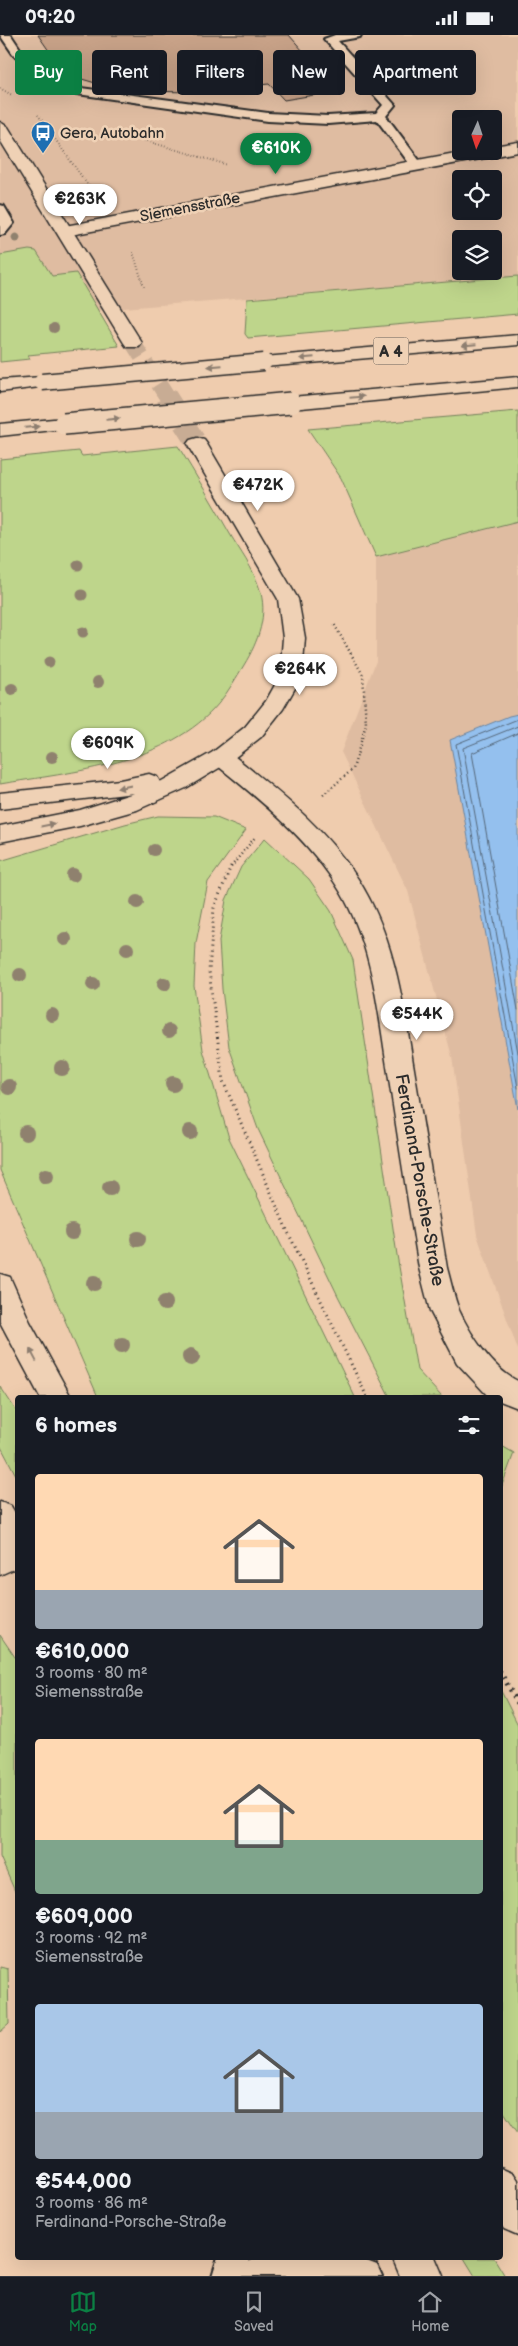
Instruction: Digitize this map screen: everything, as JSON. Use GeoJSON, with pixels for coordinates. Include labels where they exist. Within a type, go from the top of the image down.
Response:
{"type":"FeatureCollection","features":[{"type":"Feature","properties":{"kind":"main road"},"geometry":{"type":"LineString","coordinates":[[0,127],[133,343]]}},
{"type":"Feature","properties":{"kind":"main road","name":"Siemensstraße"},"geometry":{"type":"LineString","coordinates":[[502,150],[518,147]]}},
{"type":"Feature","properties":{"kind":"main road","name":"Siemensstraße"},"geometry":{"type":"LineString","coordinates":[[64,231],[452,158]]}},
{"type":"Feature","properties":{"kind":"main road","name":"A 4"},"geometry":{"type":"LineString","coordinates":[[0,386],[518,341]]}},
{"type":"Feature","properties":{"kind":"main road"},"geometry":{"type":"LineString","coordinates":[[0,430],[518,382]]}},
{"type":"Feature","properties":{"kind":"main road"},"geometry":{"type":"LineString","coordinates":[[0,834],[80,818],[129,804],[178,783],[221,757],[253,732],[275,704],[291,676],[294,638],[288,599],[197,444]]}},
{"type":"Feature","properties":{"kind":"main road"},"geometry":{"type":"LineString","coordinates":[[0,801],[120,788],[170,777],[221,757]]}},
{"type":"Feature","properties":{"kind":"main road","name":"Ferdinand-Porsche-Straße"},"geometry":{"type":"LineString","coordinates":[[221,757],[291,813],[334,861],[364,909],[376,941],[386,977],[433,1268],[445,1311],[468,1354],[498,1386],[518,1395]]}},
{"type":"Feature","properties":{"kind":"main road"},"geometry":{"type":"LineString","coordinates":[[0,1286],[17,1327],[55,1395]]}},
{"type":"Feature","properties":{"kind":"main road"},"geometry":{"type":"LineString","coordinates":[[0,1516],[15,1545]]}},
{"type":"Feature","properties":{"kind":"main road"},"geometry":{"type":"LineString","coordinates":[[0,1561],[15,1553]]}},
{"type":"Feature","properties":{"kind":"main road"},"geometry":{"type":"LineString","coordinates":[[503,2192],[518,2215]]}},
{"type":"Feature","properties":{"kind":"main road"},"geometry":{"type":"LineString","coordinates":[[414,2260],[423,2276]]}},
{"type":"Feature","properties":{"kind":"lane"},"geometry":{"type":"LineString","coordinates":[[5,35],[17,53],[63,89],[268,117],[328,120],[380,116],[389,105],[330,39],[356,35]]}},
{"type":"Feature","properties":{"kind":"lane"},"geometry":{"type":"LineString","coordinates":[[380,116],[416,164]]}},
{"type":"Feature","properties":{"kind":"lane"},"geometry":{"type":"LineString","coordinates":[[0,209],[8,223],[0,231]]}},
{"type":"Feature","properties":{"kind":"lane"},"geometry":{"type":"LineString","coordinates":[[228,2276],[233,2260]]}},
{"type":"Feature","properties":{"kind":"lane"},"geometry":{"type":"LineString","coordinates":[[252,2276],[267,2269],[307,2263],[366,2276]]}},
{"type":"Feature","properties":{"kind":"path"},"geometry":{"type":"LineString","coordinates":[[108,129],[299,186]]}},
{"type":"Feature","properties":{"kind":"path"},"geometry":{"type":"LineString","coordinates":[[291,813],[254,837],[231,866],[214,908],[209,971],[223,1081],[287,1230],[366,1395]]}},
{"type":"Feature","properties":{"kind":"path"},"geometry":{"type":"LineString","coordinates":[[503,1676],[518,1704]]}},
{"type":"Feature","properties":{"kind":"shaded area"},"geometry":{"type":"Polygon","coordinates":[[[0,35],[518,35],[518,276],[502,277],[502,230],[452,230],[452,280],[469,280],[0,318],[0,35]]]}},
{"type":"Feature","properties":{"kind":"shaded area"},"geometry":{"type":"Polygon","coordinates":[[[518,521],[518,1350],[477,1235],[452,1057],[408,891],[341,752],[376,661],[376,557],[518,521]]]}},
{"type":"Feature","properties":{"kind":"green space"},"geometry":{"type":"Polygon","coordinates":[[[29,250],[36,251],[52,276],[76,273],[119,346],[28,355],[30,359],[0,362],[0,255],[29,250]]]}},
{"type":"Feature","properties":{"kind":"green space"},"geometry":{"type":"Polygon","coordinates":[[[518,276],[518,314],[248,338],[245,334],[247,299],[471,280],[502,280],[502,277],[518,276]]]}},
{"type":"Feature","properties":{"kind":"green space"},"geometry":{"type":"Polygon","coordinates":[[[518,411],[518,521],[376,557],[341,478],[308,429],[518,411]]]}},
{"type":"Feature","properties":{"kind":"green space"},"geometry":{"type":"Polygon","coordinates":[[[178,446],[250,566],[259,587],[263,607],[258,637],[254,647],[219,703],[198,724],[174,740],[118,762],[58,775],[0,784],[0,459],[79,451],[82,456],[178,446]]]}},
{"type":"Feature","properties":{"kind":"green space"},"geometry":{"type":"Polygon","coordinates":[[[158,816],[214,817],[246,830],[208,882],[196,943],[194,986],[203,1050],[229,1138],[354,1395],[97,1395],[0,1170],[0,861],[158,816]]]}},
{"type":"Feature","properties":{"kind":"green space"},"geometry":{"type":"Polygon","coordinates":[[[265,838],[309,879],[331,911],[353,960],[397,1255],[417,1370],[440,1395],[389,1395],[338,1296],[258,1129],[229,1047],[222,989],[219,941],[226,900],[241,867],[265,838]]]}},
{"type":"Feature","properties":{"kind":"green space"},"geometry":{"type":"Polygon","coordinates":[[[0,1386],[15,1409],[15,1473],[0,1445],[0,1386]]]}},
{"type":"Feature","properties":{"kind":"green space"},"geometry":{"type":"Polygon","coordinates":[[[503,1447],[514,1453],[503,1483],[503,1447]]]}},
{"type":"Feature","properties":{"kind":"green space"},"geometry":{"type":"Polygon","coordinates":[[[0,1635],[15,1657],[15,1891],[0,1857],[0,1635]]]}},
{"type":"Feature","properties":{"kind":"green space"},"geometry":{"type":"Polygon","coordinates":[[[503,1695],[518,1725],[518,2133],[503,2110],[503,1695]]]}},
{"type":"Feature","properties":{"kind":"green space"},"geometry":{"type":"Polygon","coordinates":[[[0,1967],[8,1969],[9,2024],[0,2032],[0,1967]]]}},
{"type":"Feature","properties":{"kind":"green space"},"geometry":{"type":"Polygon","coordinates":[[[465,2260],[495,2260],[505,2276],[475,2276],[465,2260]]]}},
{"type":"Feature","properties":{"kind":"water"},"geometry":{"type":"Polygon","coordinates":[[[518,714],[518,1109],[450,740],[518,714]]]}},
{"type":"Feature","properties":{"kind":"building"},"geometry":{"type":"Polygon","coordinates":[[[38,35],[289,35],[302,50],[273,50],[273,88],[269,84],[263,85],[263,50],[177,50],[177,92],[167,92],[167,50],[92,50],[92,82],[82,79],[82,50],[48,50],[38,35]]]}},
{"type":"Feature","properties":{"kind":"building"},"geometry":{"type":"Polygon","coordinates":[[[279,95],[314,95],[284,100],[279,95]]]}},
{"type":"Feature","properties":{"kind":"tunnel"},"geometry":{"type":"LineString","coordinates":[[133,343],[167,397]]}},
{"type":"Feature","properties":{"kind":"tunnel"},"geometry":{"type":"LineString","coordinates":[[166,396],[197,444]]}},
{"type":"Feature","properties":{"kind":"place","name":"Gera, Autobahn"},"geometry":{"type":"Point","coordinates":[43,154]}}]}
